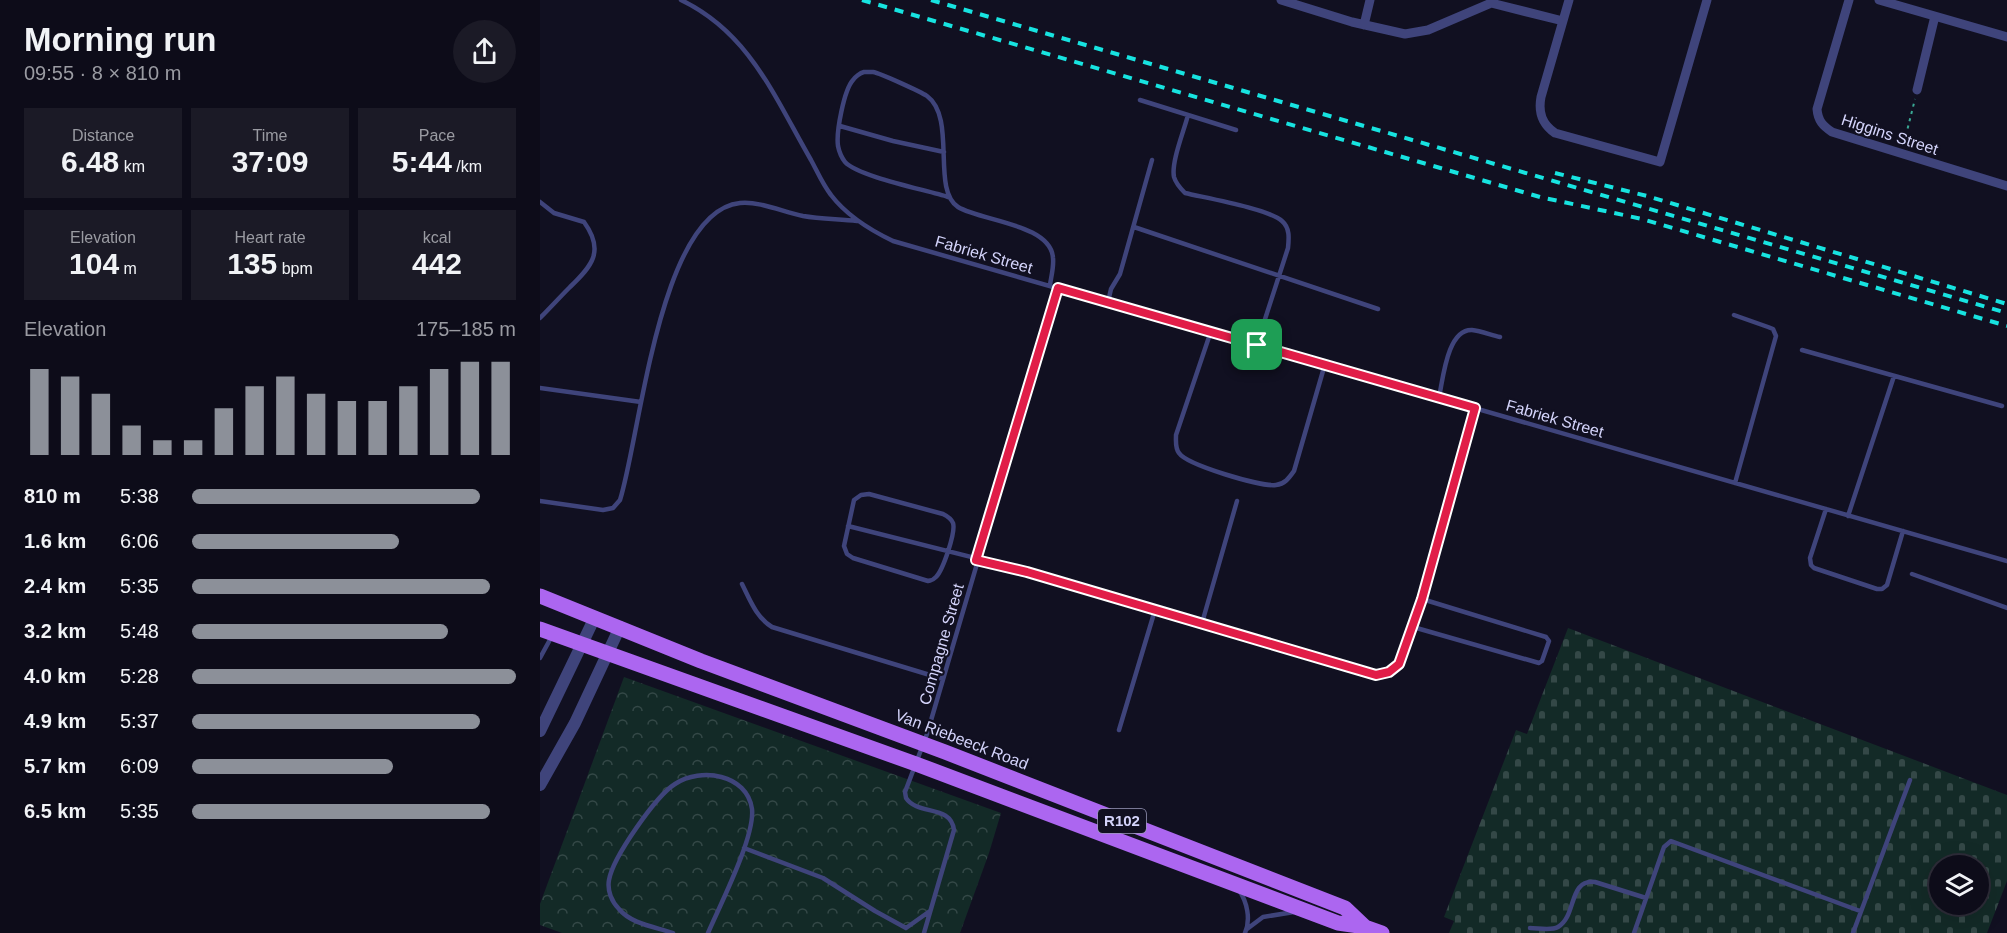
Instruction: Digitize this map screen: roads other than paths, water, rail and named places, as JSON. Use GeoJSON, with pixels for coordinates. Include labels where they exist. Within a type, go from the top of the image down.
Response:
{"type":"FeatureCollection","features":[{"type":"Feature","properties":{"kind":"main road","name":"Van Riebeeck Road"},"geometry":{"type":"LineString","coordinates":[[540,596],[700,660],[1345,908],[1365,927]]}},
{"type":"Feature","properties":{"kind":"main road","name":"Van Riebeeck Road"},"geometry":{"type":"LineString","coordinates":[[547,632],[916,765],[1338,923],[1365,927],[1382,933]]}},
{"type":"Feature","properties":{"kind":"street"},"geometry":{"type":"LineString","coordinates":[[1281,0],[1397,34],[1413,34],[1428,30],[1491,1],[1563,21]]}},
{"type":"Feature","properties":{"kind":"street"},"geometry":{"type":"LineString","coordinates":[[1364,25],[1370,0]]}},
{"type":"Feature","properties":{"kind":"street"},"geometry":{"type":"LineString","coordinates":[[1569,0],[1539,104],[1544,123],[1555,134],[1660,162],[1707,0]]}},
{"type":"Feature","properties":{"kind":"street","name":"Higgins Street"},"geometry":{"type":"LineString","coordinates":[[1849,0],[1817,109],[1818,118],[1823,126],[1832,132],[2007,186]]}},
{"type":"Feature","properties":{"kind":"street"},"geometry":{"type":"LineString","coordinates":[[1880,0],[2007,37]]}},
{"type":"Feature","properties":{"kind":"street"},"geometry":{"type":"LineString","coordinates":[[1917,90],[1935,16]]}},
{"type":"Feature","properties":{"kind":"street"},"geometry":{"type":"LineString","coordinates":[[540,730],[595,617]]}},
{"type":"Feature","properties":{"kind":"street"},"geometry":{"type":"LineString","coordinates":[[540,785],[575,723],[620,627]]}},
{"type":"Feature","properties":{"kind":"lane","name":"Fabriek Street"},"geometry":{"type":"LineString","coordinates":[[681,0],[715,21],[758,66],[831,195],[858,221],[893,241],[2007,561]]}},
{"type":"Feature","properties":{"kind":"lane"},"geometry":{"type":"LineString","coordinates":[[948,196],[876,176],[846,163],[838,148],[837,138],[847,90],[853,79],[863,72],[872,71],[927,96],[934,104],[940,121],[948,196],[958,207],[1024,230],[1039,236],[1046,242],[1050,246],[1053,257],[1050,285]]}},
{"type":"Feature","properties":{"kind":"lane"},"geometry":{"type":"LineString","coordinates":[[1140,100],[1236,130]]}},
{"type":"Feature","properties":{"kind":"lane"},"geometry":{"type":"LineString","coordinates":[[1188,115],[1173,167],[1175,182],[1185,193],[1269,214],[1283,222],[1289,234],[1288,248],[1257,345]]}},
{"type":"Feature","properties":{"kind":"lane"},"geometry":{"type":"LineString","coordinates":[[840,126],[944,152]]}},
{"type":"Feature","properties":{"kind":"lane"},"geometry":{"type":"LineString","coordinates":[[1108,302],[1111,289],[1120,274],[1152,160]]}},
{"type":"Feature","properties":{"kind":"lane"},"geometry":{"type":"LineString","coordinates":[[540,202],[554,213],[584,222],[595,244],[595,254],[586,272],[540,318]]}},
{"type":"Feature","properties":{"kind":"lane"},"geometry":{"type":"LineString","coordinates":[[540,501],[603,510],[615,507],[622,496],[638,427],[641,402],[666,302],[692,239],[712,217],[728,206],[751,203],[806,216],[858,221]]}},
{"type":"Feature","properties":{"kind":"lane"},"geometry":{"type":"LineString","coordinates":[[1134,227],[1378,309]]}},
{"type":"Feature","properties":{"kind":"lane","name":"Compagne Street"},"geometry":{"type":"LineString","coordinates":[[930,911],[954,830],[953,822],[946,815],[913,805],[906,798],[907,784],[916,765],[943,679],[976,560],[1058,288]]}},
{"type":"Feature","properties":{"kind":"lane"},"geometry":{"type":"LineString","coordinates":[[1734,315],[1773,329],[1776,336],[1735,483]]}},
{"type":"Feature","properties":{"kind":"lane"},"geometry":{"type":"LineString","coordinates":[[1439,397],[1449,352],[1456,339],[1463,333],[1473,330],[1500,337]]}},
{"type":"Feature","properties":{"kind":"lane"},"geometry":{"type":"LineString","coordinates":[[1211,331],[1176,435],[1175,445],[1179,454],[1196,464],[1264,486],[1279,484],[1287,480],[1294,471],[1325,364]]}},
{"type":"Feature","properties":{"kind":"lane"},"geometry":{"type":"LineString","coordinates":[[1802,350],[2002,406]]}},
{"type":"Feature","properties":{"kind":"lane"},"geometry":{"type":"LineString","coordinates":[[1848,516],[1894,376]]}},
{"type":"Feature","properties":{"kind":"lane"},"geometry":{"type":"LineString","coordinates":[[540,388],[641,402]]}},
{"type":"Feature","properties":{"kind":"lane"},"geometry":{"type":"LineString","coordinates":[[848,526],[1027,572],[1376,675],[1389,672],[1399,664],[1413,627],[1475,408]]}},
{"type":"Feature","properties":{"kind":"lane"},"geometry":{"type":"LineString","coordinates":[[869,494],[943,513],[954,525],[948,551],[938,576],[928,582],[849,556],[844,546],[854,500],[861,495],[869,494]]}},
{"type":"Feature","properties":{"kind":"lane"},"geometry":{"type":"LineString","coordinates":[[1202,623],[1237,501]]}},
{"type":"Feature","properties":{"kind":"lane"},"geometry":{"type":"LineString","coordinates":[[1826,509],[1810,558],[1811,565],[1877,589],[1882,590],[1887,585],[1903,531]]}},
{"type":"Feature","properties":{"kind":"lane"},"geometry":{"type":"LineString","coordinates":[[1912,574],[2007,608]]}},
{"type":"Feature","properties":{"kind":"lane"},"geometry":{"type":"LineString","coordinates":[[742,584],[758,615],[772,627],[943,679]]}},
{"type":"Feature","properties":{"kind":"lane"},"geometry":{"type":"LineString","coordinates":[[1413,627],[1539,663],[1542,662],[1549,641],[1546,637],[1422,599]]}},
{"type":"Feature","properties":{"kind":"lane"},"geometry":{"type":"LineString","coordinates":[[1119,730],[1155,610]]}},
{"type":"Feature","properties":{"kind":"lane"},"geometry":{"type":"LineString","coordinates":[[540,658],[547,632]]}},
{"type":"Feature","properties":{"kind":"lane"},"geometry":{"type":"LineString","coordinates":[[673,933],[632,920],[621,912],[610,893],[612,868],[664,793],[676,783],[691,777],[726,777],[738,782],[745,790],[752,810],[750,830],[708,933]]}},
{"type":"Feature","properties":{"kind":"lane"},"geometry":{"type":"LineString","coordinates":[[1853,933],[1910,780]]}},
{"type":"Feature","properties":{"kind":"lane"},"geometry":{"type":"LineString","coordinates":[[1634,933],[1664,847],[1671,841],[1860,911]]}},
{"type":"Feature","properties":{"kind":"lane"},"geometry":{"type":"LineString","coordinates":[[744,848],[823,878],[907,930],[930,911]]}},
{"type":"Feature","properties":{"kind":"lane"},"geometry":{"type":"LineString","coordinates":[[1530,928],[1553,928],[1564,922],[1578,889],[1582,883],[1588,881],[1646,898]]}},
{"type":"Feature","properties":{"kind":"lane"},"geometry":{"type":"LineString","coordinates":[[1236,885],[1245,899],[1246,931]]}},
{"type":"Feature","properties":{"kind":"lane"},"geometry":{"type":"LineString","coordinates":[[924,933],[930,911]]}},
{"type":"Feature","properties":{"kind":"lane"},"geometry":{"type":"LineString","coordinates":[[1246,931],[1263,917],[1305,911]]}},
{"type":"Feature","properties":{"kind":"railway"},"geometry":{"type":"LineString","coordinates":[[862,0],[1540,197],[1642,219],[2007,326]]}},
{"type":"Feature","properties":{"kind":"railway"},"geometry":{"type":"LineString","coordinates":[[931,0],[2007,313]]}},
{"type":"Feature","properties":{"kind":"railway"},"geometry":{"type":"LineString","coordinates":[[1555,173],[1647,196],[2007,304]]}}]}
